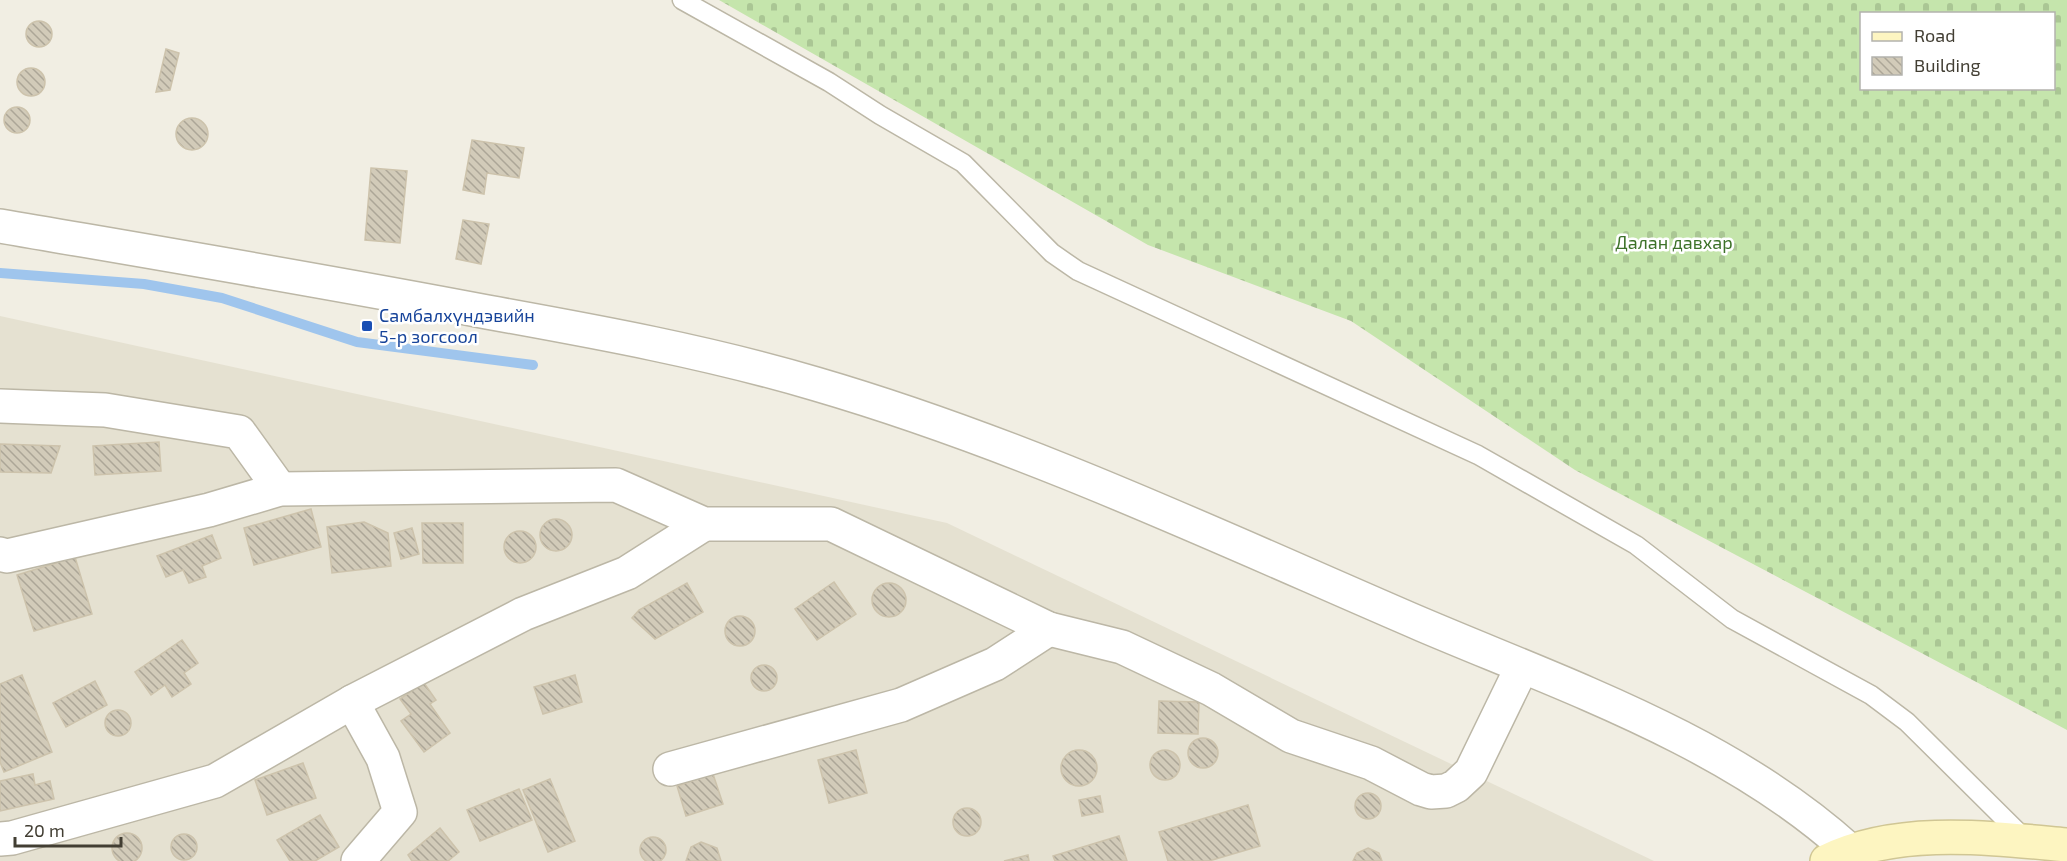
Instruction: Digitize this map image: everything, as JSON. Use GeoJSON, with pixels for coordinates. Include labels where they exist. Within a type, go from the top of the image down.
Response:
{"type":"FeatureCollection","features":[{"type":"Feature","properties":{"kind":"street"},"geometry":{"type":"LineString","coordinates":[[0,226],[370,290],[635,339],[761,368],[818,384],[999,444],[1650,723],[1767,786],[1816,820],[1838,855],[1912,840],[2028,841],[2067,845]]}},
{"type":"Feature","properties":{"kind":"street"},"geometry":{"type":"LineString","coordinates":[[0,406],[105,410],[239,432],[280,489]]}},
{"type":"Feature","properties":{"kind":"street"},"geometry":{"type":"LineString","coordinates":[[0,554],[8,556],[209,510],[280,489],[616,485],[704,524],[831,524],[1048,629],[1122,647],[1211,689],[1291,736],[1371,764],[1431,792],[1456,786],[1471,772],[1522,667]]}},
{"type":"Feature","properties":{"kind":"street"},"geometry":{"type":"LineString","coordinates":[[0,839],[12,838],[215,781],[352,702],[524,614],[627,573],[704,524]]}},
{"type":"Feature","properties":{"kind":"street"},"geometry":{"type":"LineString","coordinates":[[670,770],[901,705],[995,664],[1048,629]]}},
{"type":"Feature","properties":{"kind":"street"},"geometry":{"type":"LineString","coordinates":[[352,702],[383,758],[400,812],[358,861]]}},
{"type":"Feature","properties":{"kind":"lane"},"geometry":{"type":"LineString","coordinates":[[682,0],[830,82],[880,115],[963,162],[1052,253],[1078,271],[1478,455],[1636,545],[1732,619],[1871,695],[1907,722],[2028,841]]}},
{"type":"Feature","properties":{"kind":"shaded area"},"geometry":{"type":"Polygon","coordinates":[[[0,316],[947,523],[1654,861],[0,861],[0,316]]]}},
{"type":"Feature","properties":{"kind":"green space","name":"Далан давхар"},"geometry":{"type":"Polygon","coordinates":[[[719,0],[2067,0],[2067,730],[1575,470],[1351,321],[1148,245],[719,0]]]}},
{"type":"Feature","properties":{"kind":"building"},"geometry":{"type":"Polygon","coordinates":[[[39,21],[48,25],[52,34],[48,43],[39,47],[30,43],[26,34],[30,25],[39,21]]]}},
{"type":"Feature","properties":{"kind":"building"},"geometry":{"type":"Polygon","coordinates":[[[166,49],[179,53],[170,90],[156,92],[166,49]]]}},
{"type":"Feature","properties":{"kind":"building"},"geometry":{"type":"Polygon","coordinates":[[[31,68],[41,72],[45,82],[41,92],[31,96],[21,92],[17,82],[21,72],[31,68]]]}},
{"type":"Feature","properties":{"kind":"building"},"geometry":{"type":"Polygon","coordinates":[[[17,107],[26,111],[30,120],[26,129],[17,133],[8,129],[4,120],[8,111],[17,107]]]}},
{"type":"Feature","properties":{"kind":"building"},"geometry":{"type":"Polygon","coordinates":[[[192,118],[203,123],[208,134],[203,145],[192,150],[181,145],[176,134],[181,123],[192,118]]]}},
{"type":"Feature","properties":{"kind":"building"},"geometry":{"type":"Polygon","coordinates":[[[472,140],[524,148],[519,178],[487,173],[484,194],[463,190],[472,140]]]}},
{"type":"Feature","properties":{"kind":"building"},"geometry":{"type":"Polygon","coordinates":[[[371,168],[407,171],[400,243],[365,240],[371,168]]]}},
{"type":"Feature","properties":{"kind":"building"},"geometry":{"type":"Polygon","coordinates":[[[463,220],[489,224],[481,264],[456,259],[463,220]]]}},
{"type":"Feature","properties":{"kind":"building"},"geometry":{"type":"Polygon","coordinates":[[[159,442],[161,471],[95,475],[93,446],[159,442]]]}},
{"type":"Feature","properties":{"kind":"building"},"geometry":{"type":"Polygon","coordinates":[[[0,444],[60,446],[51,473],[0,472],[0,444]]]}},
{"type":"Feature","properties":{"kind":"building"},"geometry":{"type":"Polygon","coordinates":[[[311,509],[321,547],[254,565],[244,528],[311,509]]]}},
{"type":"Feature","properties":{"kind":"building"},"geometry":{"type":"Polygon","coordinates":[[[556,519],[567,524],[572,535],[567,546],[556,551],[545,546],[540,535],[545,524],[556,519]]]}},
{"type":"Feature","properties":{"kind":"building"},"geometry":{"type":"Polygon","coordinates":[[[364,522],[388,533],[391,566],[332,573],[327,527],[364,522]]]}},
{"type":"Feature","properties":{"kind":"building"},"geometry":{"type":"Polygon","coordinates":[[[422,523],[463,523],[463,563],[423,563],[422,523]]]}},
{"type":"Feature","properties":{"kind":"building"},"geometry":{"type":"Polygon","coordinates":[[[412,528],[419,554],[401,559],[394,533],[412,528]]]}},
{"type":"Feature","properties":{"kind":"building"},"geometry":{"type":"Polygon","coordinates":[[[520,531],[531,536],[536,547],[531,558],[520,563],[509,558],[504,547],[509,536],[520,531]]]}},
{"type":"Feature","properties":{"kind":"building"},"geometry":{"type":"Polygon","coordinates":[[[212,535],[221,558],[202,566],[206,577],[189,583],[183,570],[166,577],[157,556],[212,535]]]}},
{"type":"Feature","properties":{"kind":"building"},"geometry":{"type":"Polygon","coordinates":[[[75,557],[92,614],[34,631],[17,575],[75,557]]]}},
{"type":"Feature","properties":{"kind":"building"},"geometry":{"type":"Polygon","coordinates":[[[834,582],[856,614],[817,640],[795,609],[834,582]]]}},
{"type":"Feature","properties":{"kind":"building"},"geometry":{"type":"Polygon","coordinates":[[[687,583],[703,612],[655,639],[632,618],[639,610],[687,583]]]}},
{"type":"Feature","properties":{"kind":"building"},"geometry":{"type":"Polygon","coordinates":[[[889,583],[901,588],[906,600],[901,612],[889,617],[877,612],[872,600],[877,588],[889,583]]]}},
{"type":"Feature","properties":{"kind":"building"},"geometry":{"type":"Polygon","coordinates":[[[740,616],[746,617],[754,625],[754,637],[746,645],[740,646],[734,645],[726,637],[725,631],[726,625],[734,617],[740,616]]]}},
{"type":"Feature","properties":{"kind":"building"},"geometry":{"type":"Polygon","coordinates":[[[182,640],[198,663],[184,673],[191,684],[172,697],[165,685],[151,695],[135,672],[182,640]]]}},
{"type":"Feature","properties":{"kind":"building"},"geometry":{"type":"Polygon","coordinates":[[[764,665],[774,668],[777,678],[774,688],[764,691],[754,688],[751,678],[754,668],[764,665]]]}},
{"type":"Feature","properties":{"kind":"building"},"geometry":{"type":"Polygon","coordinates":[[[22,675],[52,752],[4,772],[0,762],[0,684],[22,675]]]}},
{"type":"Feature","properties":{"kind":"building"},"geometry":{"type":"Polygon","coordinates":[[[575,675],[582,702],[543,714],[534,687],[575,675]]]}},
{"type":"Feature","properties":{"kind":"building"},"geometry":{"type":"Polygon","coordinates":[[[95,681],[107,705],[66,727],[53,703],[95,681]]]}},
{"type":"Feature","properties":{"kind":"building"},"geometry":{"type":"Polygon","coordinates":[[[424,683],[436,700],[430,704],[450,733],[424,752],[401,721],[411,714],[400,699],[424,683]]]}},
{"type":"Feature","properties":{"kind":"building"},"geometry":{"type":"Polygon","coordinates":[[[1159,701],[1199,702],[1198,734],[1158,733],[1159,701]]]}},
{"type":"Feature","properties":{"kind":"building"},"geometry":{"type":"Polygon","coordinates":[[[118,710],[128,713],[131,723],[128,733],[118,736],[108,733],[105,723],[108,713],[118,710]]]}},
{"type":"Feature","properties":{"kind":"building"},"geometry":{"type":"Polygon","coordinates":[[[1203,738],[1209,739],[1217,747],[1217,759],[1209,767],[1203,768],[1197,767],[1189,759],[1188,753],[1189,747],[1197,739],[1203,738]]]}},
{"type":"Feature","properties":{"kind":"building"},"geometry":{"type":"Polygon","coordinates":[[[856,750],[867,793],[829,803],[818,760],[856,750]]]}},
{"type":"Feature","properties":{"kind":"building"},"geometry":{"type":"Polygon","coordinates":[[[1079,750],[1091,756],[1097,768],[1091,780],[1079,786],[1067,780],[1061,768],[1067,756],[1079,750]]]}},
{"type":"Feature","properties":{"kind":"building"},"geometry":{"type":"Polygon","coordinates":[[[1165,750],[1171,751],[1179,759],[1179,771],[1171,779],[1165,780],[1159,779],[1151,771],[1150,765],[1151,759],[1159,751],[1165,750]]]}},
{"type":"Feature","properties":{"kind":"building"},"geometry":{"type":"Polygon","coordinates":[[[303,763],[316,798],[267,815],[255,780],[303,763]]]}},
{"type":"Feature","properties":{"kind":"building"},"geometry":{"type":"Polygon","coordinates":[[[33,774],[35,785],[50,781],[54,799],[0,811],[0,781],[33,774]]]}},
{"type":"Feature","properties":{"kind":"building"},"geometry":{"type":"Polygon","coordinates":[[[713,774],[723,804],[686,816],[677,786],[713,774]]]}},
{"type":"Feature","properties":{"kind":"building"},"geometry":{"type":"Polygon","coordinates":[[[550,779],[575,841],[548,852],[523,790],[550,779]]]}},
{"type":"Feature","properties":{"kind":"building"},"geometry":{"type":"Polygon","coordinates":[[[519,789],[532,820],[480,841],[467,810],[519,789]]]}},
{"type":"Feature","properties":{"kind":"building"},"geometry":{"type":"Polygon","coordinates":[[[1368,793],[1378,796],[1381,806],[1378,816],[1368,819],[1358,816],[1355,806],[1358,796],[1368,793]]]}},
{"type":"Feature","properties":{"kind":"building"},"geometry":{"type":"Polygon","coordinates":[[[1100,796],[1103,812],[1082,816],[1079,800],[1100,796]]]}},
{"type":"Feature","properties":{"kind":"building"},"geometry":{"type":"Polygon","coordinates":[[[1248,805],[1260,846],[1209,861],[1168,861],[1159,832],[1248,805]]]}},
{"type":"Feature","properties":{"kind":"building"},"geometry":{"type":"Polygon","coordinates":[[[967,808],[977,812],[981,822],[977,832],[967,836],[957,832],[953,822],[957,812],[967,808]]]}},
{"type":"Feature","properties":{"kind":"building"},"geometry":{"type":"Polygon","coordinates":[[[320,815],[339,847],[315,861],[290,861],[277,840],[320,815]]]}},
{"type":"Feature","properties":{"kind":"building"},"geometry":{"type":"Polygon","coordinates":[[[440,828],[459,852],[448,861],[412,861],[408,855],[440,828]]]}},
{"type":"Feature","properties":{"kind":"building"},"geometry":{"type":"Polygon","coordinates":[[[121,834],[133,834],[141,842],[141,854],[133,862],[121,862],[113,854],[113,842],[121,834]]]}},
{"type":"Feature","properties":{"kind":"building"},"geometry":{"type":"Polygon","coordinates":[[[184,834],[194,837],[197,847],[194,857],[184,860],[174,857],[171,847],[174,837],[184,834]]]}},
{"type":"Feature","properties":{"kind":"building"},"geometry":{"type":"Polygon","coordinates":[[[1119,836],[1127,861],[1055,861],[1053,856],[1119,836]]]}},
{"type":"Feature","properties":{"kind":"building"},"geometry":{"type":"Polygon","coordinates":[[[648,838],[658,838],[665,845],[665,855],[658,862],[648,862],[641,855],[641,845],[648,838]]]}},
{"type":"Feature","properties":{"kind":"building"},"geometry":{"type":"Polygon","coordinates":[[[701,842],[717,848],[721,861],[686,861],[691,847],[701,842]]]}},
{"type":"Feature","properties":{"kind":"building"},"geometry":{"type":"Polygon","coordinates":[[[1368,848],[1379,853],[1382,861],[1353,861],[1357,853],[1368,848]]]}},
{"type":"Feature","properties":{"kind":"building"},"geometry":{"type":"Polygon","coordinates":[[[1028,855],[1029,861],[1004,861],[1028,855]]]}},
{"type":"Feature","properties":{"kind":"waterway"},"geometry":{"type":"LineString","coordinates":[[0,273],[144,284],[222,298],[357,342],[533,365]]}},
{"type":"Feature","properties":{"kind":"place","name":"Самбалхүндэвийн 5-р зогсоол"},"geometry":{"type":"Point","coordinates":[367,326]}}]}
